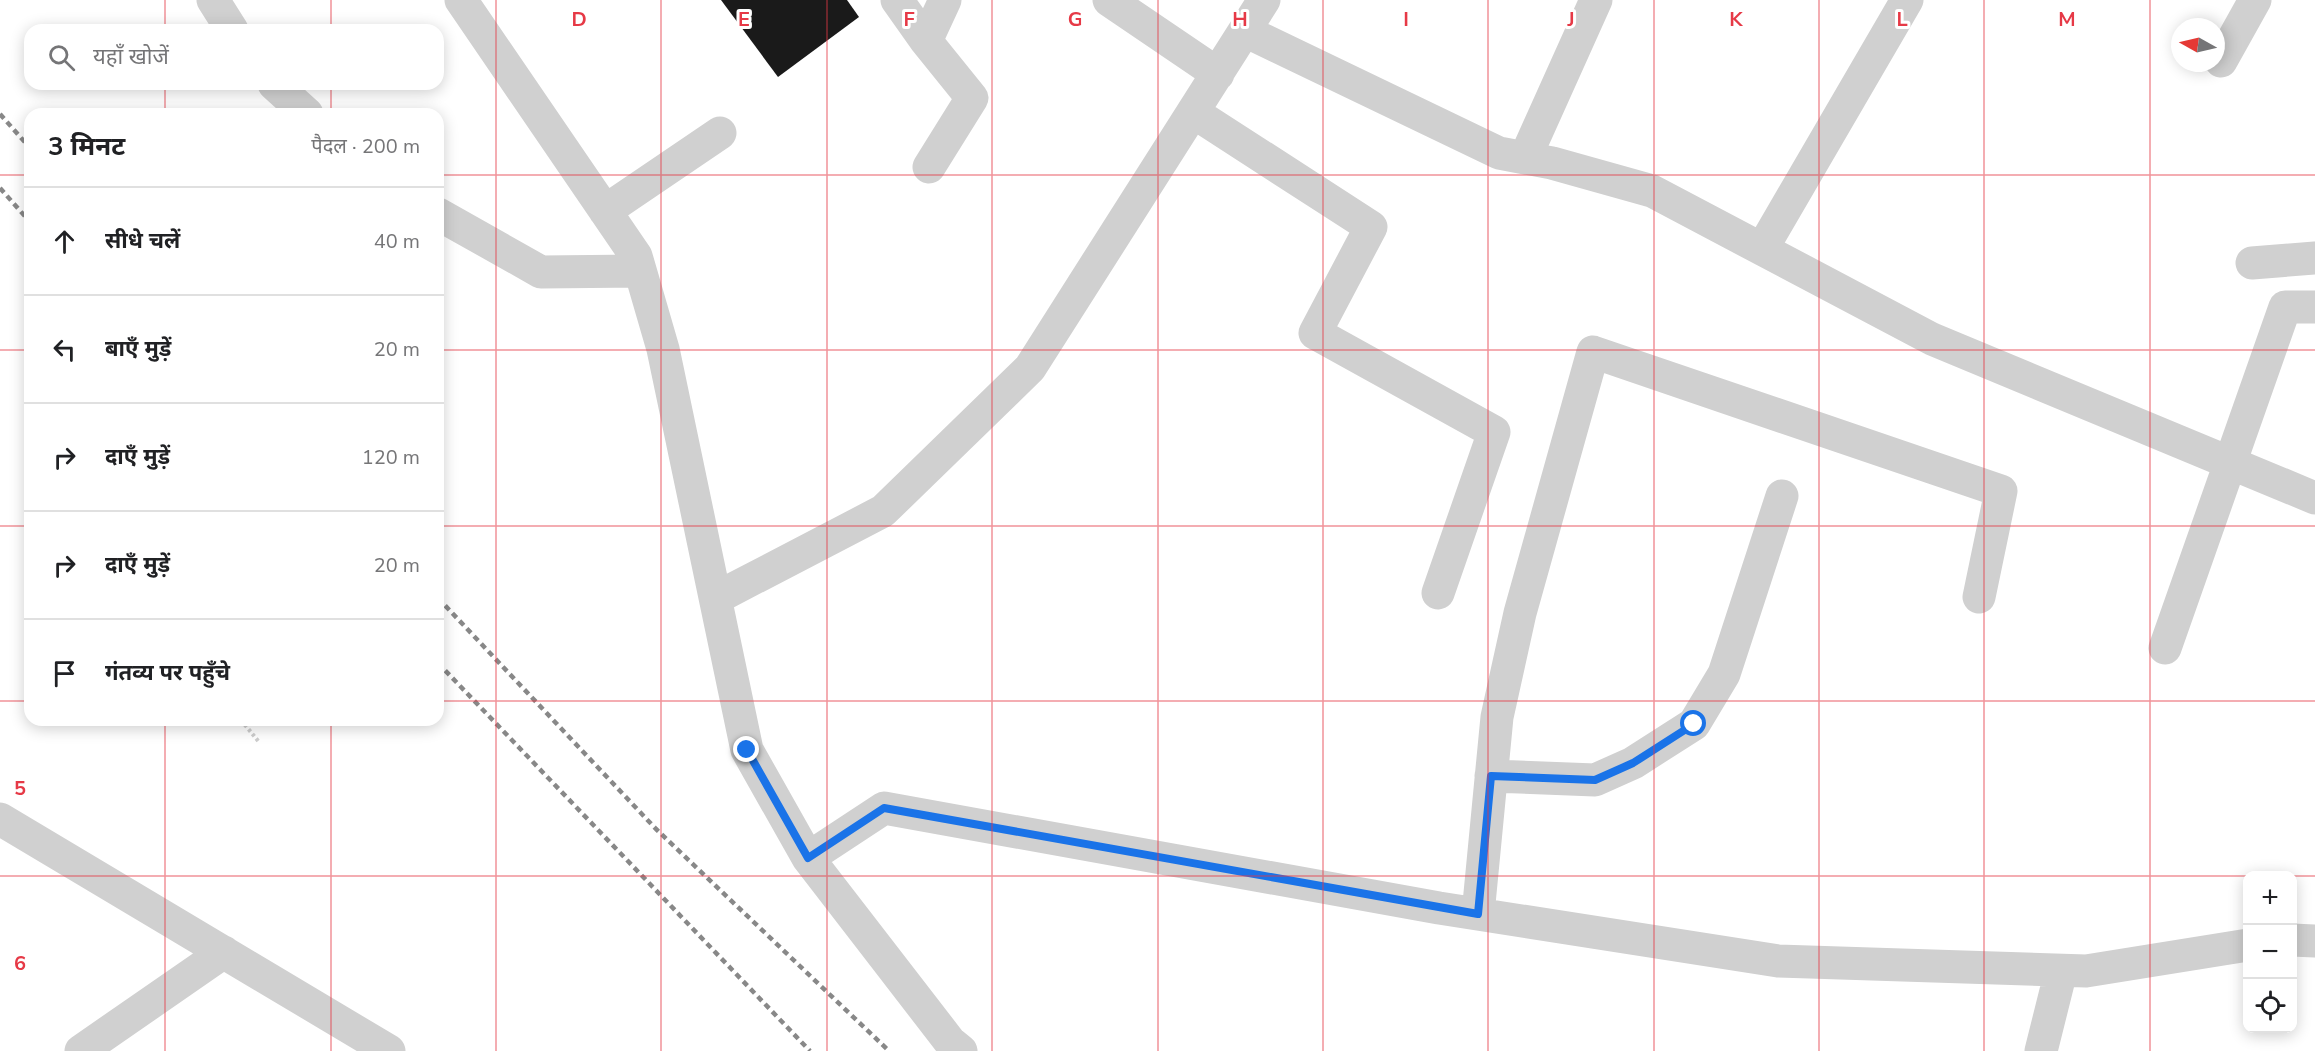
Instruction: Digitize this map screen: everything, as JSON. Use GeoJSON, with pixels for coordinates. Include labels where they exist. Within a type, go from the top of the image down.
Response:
{"type":"FeatureCollection","features":[{"type":"Feature","properties":{"kind":"street"},"geometry":{"type":"LineString","coordinates":[[213,0],[228,24]]}},
{"type":"Feature","properties":{"kind":"street"},"geometry":{"type":"LineString","coordinates":[[461,0],[636,256],[663,349],[747,750],[808,858],[950,1042],[961,1051]]}},
{"type":"Feature","properties":{"kind":"street"},"geometry":{"type":"LineString","coordinates":[[897,0],[926,41],[972,98],[929,167]]}},
{"type":"Feature","properties":{"kind":"street"},"geometry":{"type":"LineString","coordinates":[[926,41],[945,0]]}},
{"type":"Feature","properties":{"kind":"street"},"geometry":{"type":"LineString","coordinates":[[1110,0],[1218,74]]}},
{"type":"Feature","properties":{"kind":"street"},"geometry":{"type":"LineString","coordinates":[[716,598],[883,511],[1030,368],[1264,0]]}},
{"type":"Feature","properties":{"kind":"street"},"geometry":{"type":"LineString","coordinates":[[1525,158],[1596,0]]}},
{"type":"Feature","properties":{"kind":"street"},"geometry":{"type":"LineString","coordinates":[[1762,249],[1906,0]]}},
{"type":"Feature","properties":{"kind":"street"},"geometry":{"type":"LineString","coordinates":[[2225,54],[2255,0]]}},
{"type":"Feature","properties":{"kind":"street"},"geometry":{"type":"LineString","coordinates":[[1245,31],[1499,153],[1652,191],[1932,339],[2315,498]]}},
{"type":"Feature","properties":{"kind":"street"},"geometry":{"type":"LineString","coordinates":[[281,90],[300,108]]}},
{"type":"Feature","properties":{"kind":"street"},"geometry":{"type":"LineString","coordinates":[[1193,112],[1371,227],[1315,333],[1494,432],[1438,592]]}},
{"type":"Feature","properties":{"kind":"street"},"geometry":{"type":"LineString","coordinates":[[605,211],[720,133]]}},
{"type":"Feature","properties":{"kind":"street"},"geometry":{"type":"LineString","coordinates":[[444,217],[541,272],[640,271]]}},
{"type":"Feature","properties":{"kind":"street"},"geometry":{"type":"LineString","coordinates":[[2252,263],[2315,258]]}},
{"type":"Feature","properties":{"kind":"street"},"geometry":{"type":"LineString","coordinates":[[2165,648],[2285,307],[2315,307]]}},
{"type":"Feature","properties":{"kind":"street"},"geometry":{"type":"LineString","coordinates":[[1478,914],[1497,717],[1520,613],[1593,352],[2001,491],[1979,597]]}},
{"type":"Feature","properties":{"kind":"street"},"geometry":{"type":"LineString","coordinates":[[1491,776],[1595,780],[1633,763],[1694,724],[1724,674],[1782,496]]}},
{"type":"Feature","properties":{"kind":"street"},"geometry":{"type":"LineString","coordinates":[[808,858],[884,808],[1478,914],[1778,961],[2086,971],[2243,946]]}},
{"type":"Feature","properties":{"kind":"street"},"geometry":{"type":"LineString","coordinates":[[0,819],[389,1051]]}},
{"type":"Feature","properties":{"kind":"street"},"geometry":{"type":"LineString","coordinates":[[2297,940],[2315,941]]}},
{"type":"Feature","properties":{"kind":"street"},"geometry":{"type":"LineString","coordinates":[[81,1051],[224,952]]}},
{"type":"Feature","properties":{"kind":"street"},"geometry":{"type":"LineString","coordinates":[[2041,1051],[2061,971]]}},
{"type":"Feature","properties":{"kind":"path"},"geometry":{"type":"LineString","coordinates":[[246,726],[259,742]]}},
{"type":"Feature","properties":{"kind":"building"},"geometry":{"type":"Polygon","coordinates":[[[721,0],[847,0],[859,17],[778,77],[721,0]]]}},
{"type":"Feature","properties":{"kind":"railway"},"geometry":{"type":"LineString","coordinates":[[0,114],[24,141]]}},
{"type":"Feature","properties":{"kind":"railway"},"geometry":{"type":"LineString","coordinates":[[0,188],[24,215]]}},
{"type":"Feature","properties":{"kind":"railway"},"geometry":{"type":"LineString","coordinates":[[444,604],[656,829],[889,1051]]}},
{"type":"Feature","properties":{"kind":"railway"},"geometry":{"type":"LineString","coordinates":[[444,669],[810,1051]]}},
{"type":"Feature","properties":{"kind":"route"},"geometry":{"type":"LineString","coordinates":[[747,750],[808,858],[884,808],[1478,914],[1491,776],[1595,780],[1633,763],[1694,724]]}}]}
